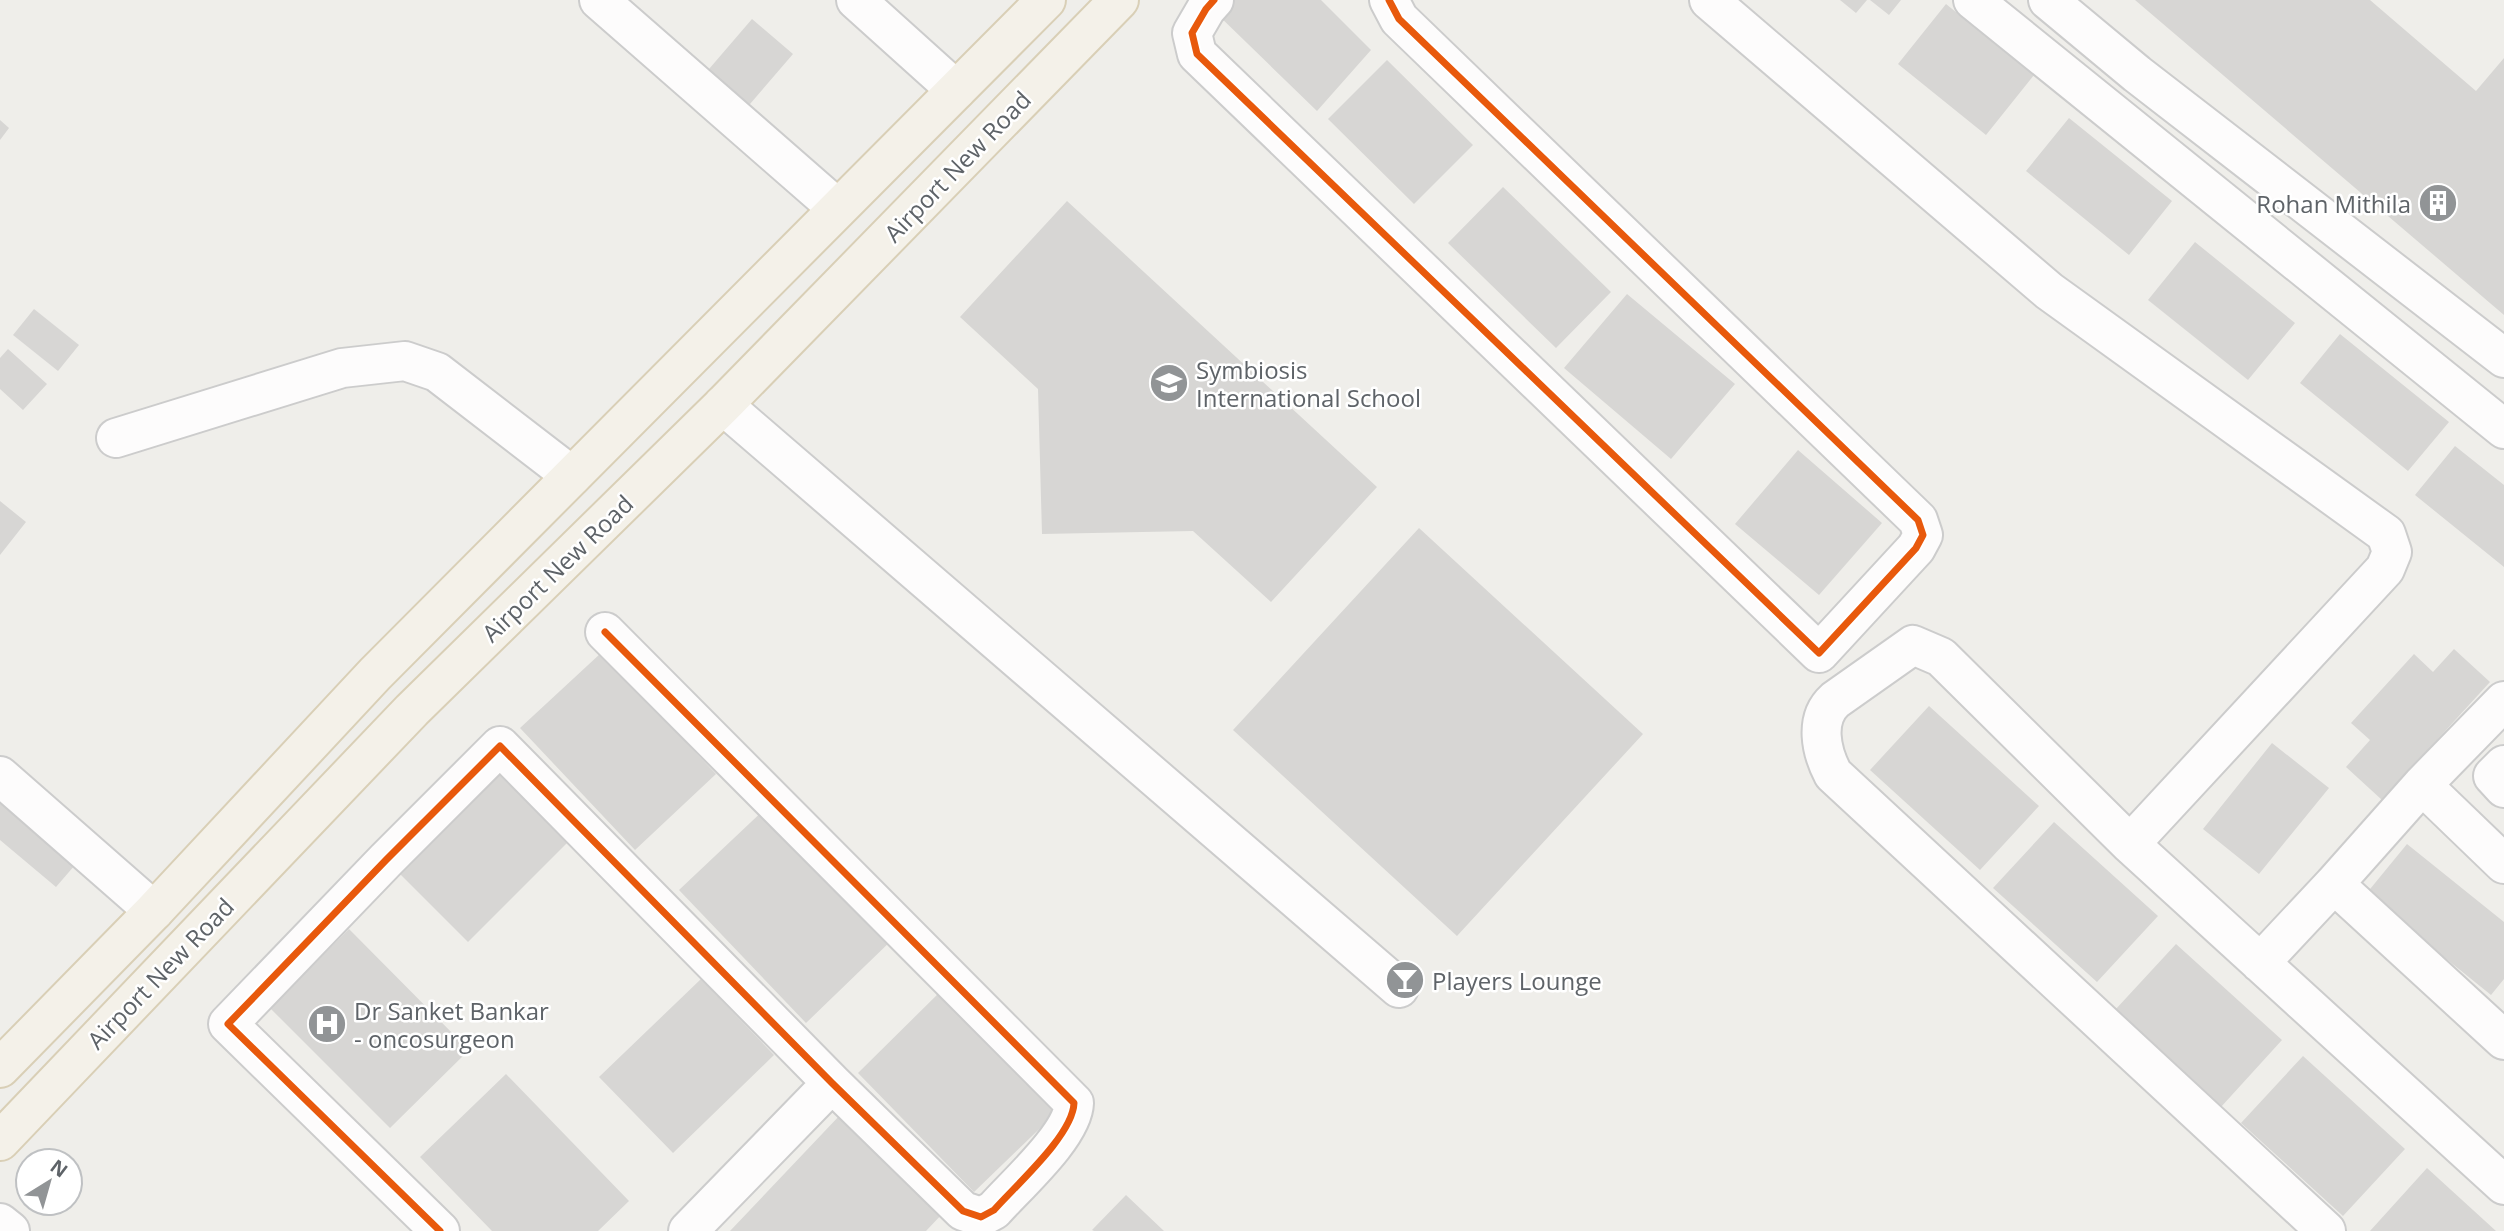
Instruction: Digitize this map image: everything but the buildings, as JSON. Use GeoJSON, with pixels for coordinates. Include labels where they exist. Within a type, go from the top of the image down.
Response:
{"type":"FeatureCollection","features":[{"type":"Feature","properties":{"kind":"main road","name":"Airport New Road"},"geometry":{"type":"LineString","coordinates":[[0,1069],[154,911],[374,674],[1046,0]]}},
{"type":"Feature","properties":{"kind":"main road","name":"Airport New Road"},"geometry":{"type":"LineString","coordinates":[[0,1141],[412,710],[723,405],[1119,0]]}},
{"type":"Feature","properties":{"kind":"street"},"geometry":{"type":"LineString","coordinates":[[599,0],[837,208]]}},
{"type":"Feature","properties":{"kind":"street"},"geometry":{"type":"LineString","coordinates":[[856,0],[956,90]]}},
{"type":"Feature","properties":{"kind":"street"},"geometry":{"type":"LineString","coordinates":[[1214,0],[1192,33],[1197,54],[1819,653],[1822,687],[1835,699]]}},
{"type":"Feature","properties":{"kind":"street"},"geometry":{"type":"LineString","coordinates":[[1389,0],[1399,19],[1918,520],[1923,536],[1916,548],[1819,653]]}},
{"type":"Feature","properties":{"kind":"street"},"geometry":{"type":"LineString","coordinates":[[1709,0],[2049,291],[2386,534],[2392,552],[2385,569],[2130,844]]}},
{"type":"Feature","properties":{"kind":"street"},"geometry":{"type":"LineString","coordinates":[[1973,0],[2504,429]]}},
{"type":"Feature","properties":{"kind":"street"},"geometry":{"type":"LineString","coordinates":[[2048,0],[2137,74],[2504,358]]}},
{"type":"Feature","properties":{"kind":"street"},"geometry":{"type":"LineString","coordinates":[[116,438],[342,368],[405,360],[438,372],[572,476]]}},
{"type":"Feature","properties":{"kind":"street"},"geometry":{"type":"LineString","coordinates":[[723,405],[1399,988]]}},
{"type":"Feature","properties":{"kind":"street"},"geometry":{"type":"LineString","coordinates":[[440,1231],[228,1024],[500,746],[832,1083],[953,1221],[981,1217],[994,1210],[1064,1133],[1074,1113],[1074,1103],[605,632]]}},
{"type":"Feature","properties":{"kind":"street"},"geometry":{"type":"LineString","coordinates":[[2326,1231],[1833,774],[1823,755],[1821,737],[1827,707],[1835,699],[1913,645],[1941,657],[2130,844],[2504,1185]]}},
{"type":"Feature","properties":{"kind":"street"},"geometry":{"type":"LineString","coordinates":[[2260,962],[2422,785],[2504,701]]}},
{"type":"Feature","properties":{"kind":"street"},"geometry":{"type":"LineString","coordinates":[[2504,765],[2493,776],[2504,788]]}},
{"type":"Feature","properties":{"kind":"street"},"geometry":{"type":"LineString","coordinates":[[0,776],[154,911]]}},
{"type":"Feature","properties":{"kind":"street"},"geometry":{"type":"LineString","coordinates":[[2422,785],[2504,864]]}},
{"type":"Feature","properties":{"kind":"street"},"geometry":{"type":"LineString","coordinates":[[2334,884],[2504,1040]]}},
{"type":"Feature","properties":{"kind":"street"},"geometry":{"type":"LineString","coordinates":[[688,1231],[832,1083]]}},
{"type":"Feature","properties":{"kind":"street"},"geometry":{"type":"LineString","coordinates":[[0,1223],[10,1231]]}},
{"type":"Feature","properties":{"kind":"cycle path"},"geometry":{"type":"LineString","coordinates":[[1214,0],[1192,33],[1197,54],[1819,653],[1916,548],[1923,535],[1918,520],[1399,19],[1389,0]]}},
{"type":"Feature","properties":{"kind":"cycle path"},"geometry":{"type":"LineString","coordinates":[[440,1231],[228,1024],[500,746],[832,1083],[963,1211],[981,1217],[994,1210],[1054,1144],[1071,1116],[1074,1103],[605,632]]}},
{"type":"Feature","properties":{"kind":"place","name":"Rohan Mithila"},"geometry":{"type":"Point","coordinates":[2438,203]}},
{"type":"Feature","properties":{"kind":"place","name":"Symbiosis International School"},"geometry":{"type":"Point","coordinates":[1169,383]}},
{"type":"Feature","properties":{"kind":"place","name":"Players Lounge"},"geometry":{"type":"Point","coordinates":[1405,980]}},
{"type":"Feature","properties":{"kind":"place","name":"Dr Sanket Bankar - oncosurgeon"},"geometry":{"type":"Point","coordinates":[327,1024]}}]}
